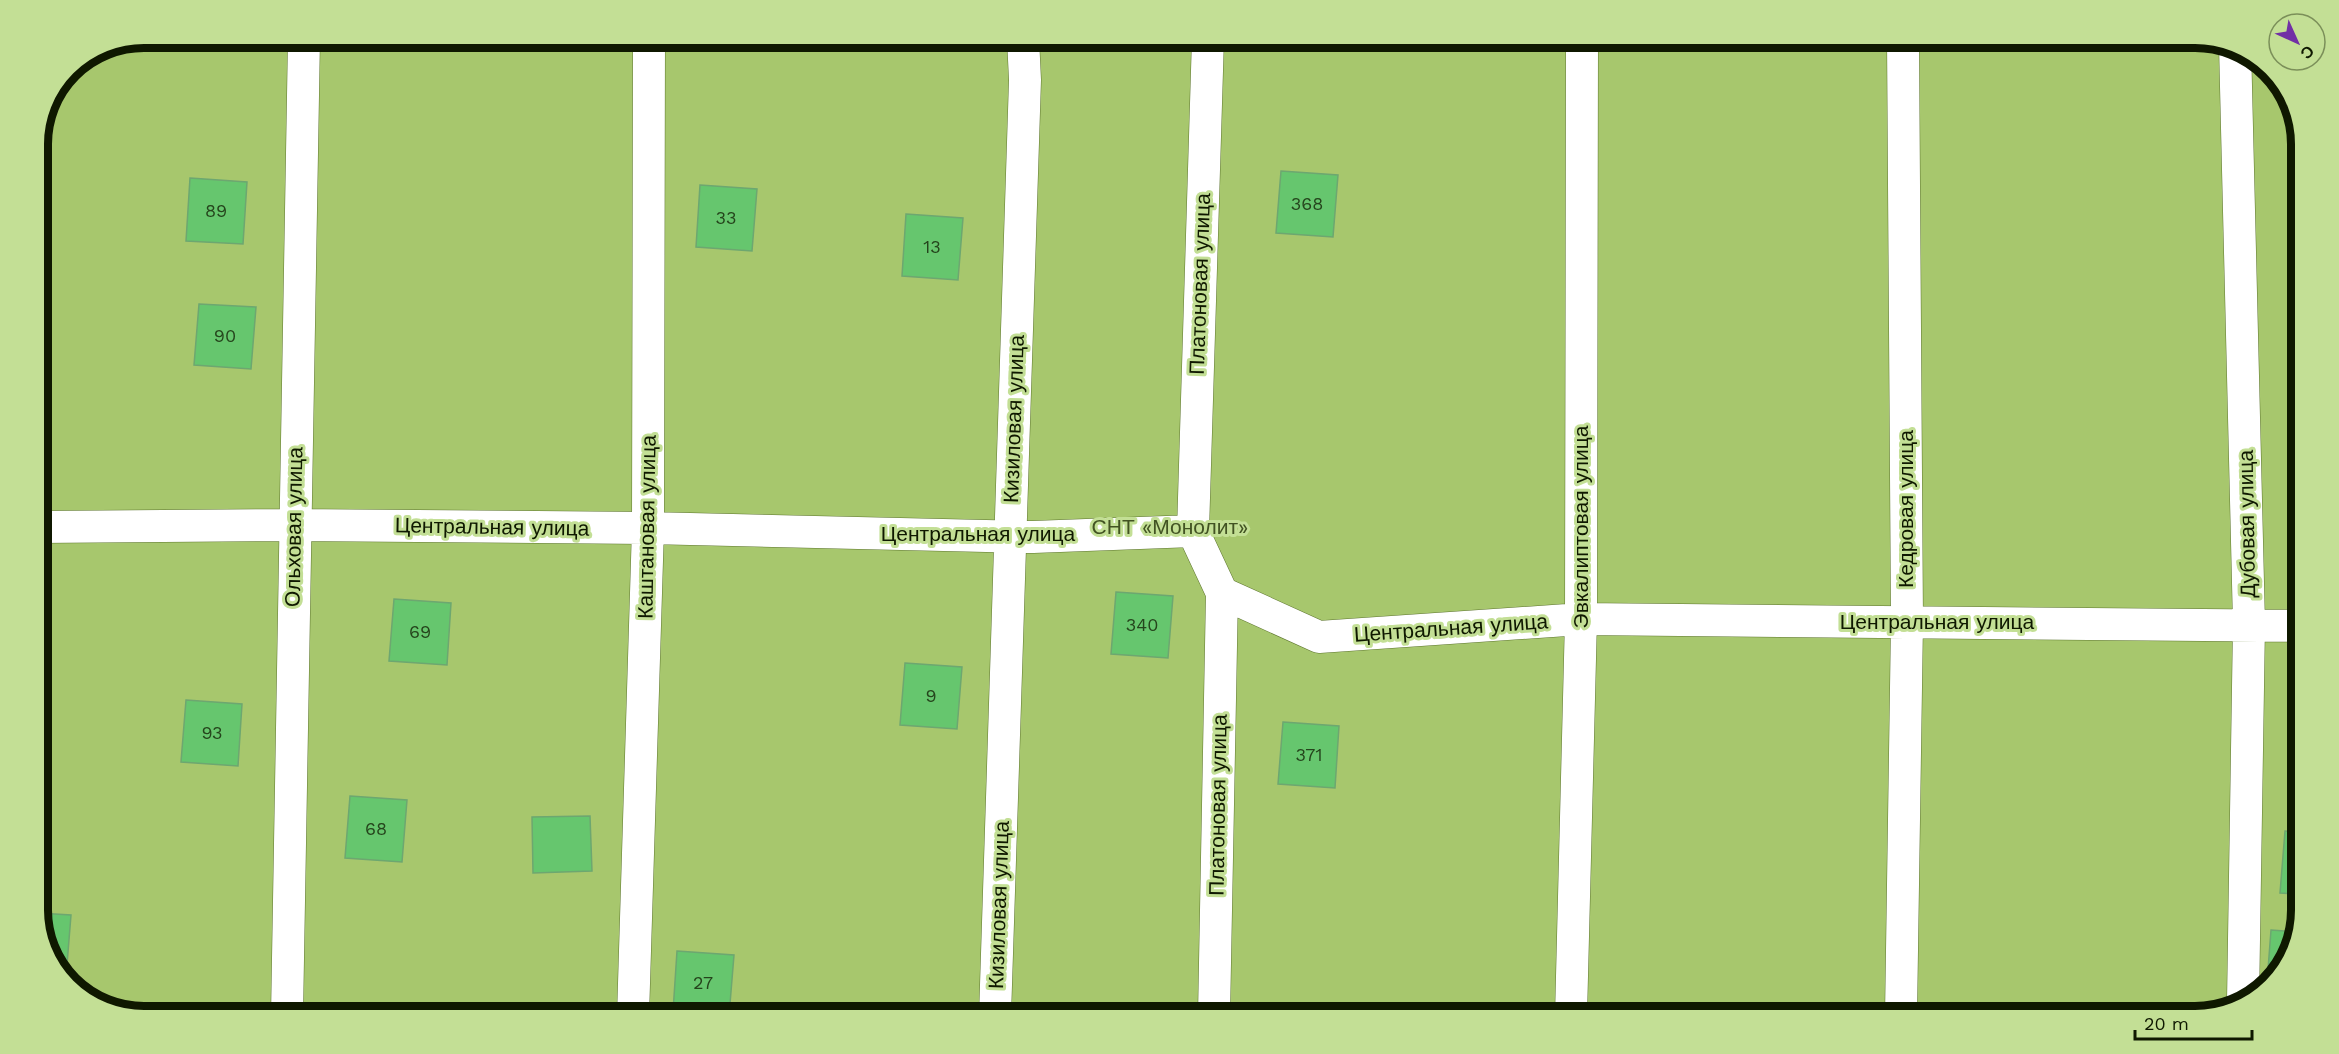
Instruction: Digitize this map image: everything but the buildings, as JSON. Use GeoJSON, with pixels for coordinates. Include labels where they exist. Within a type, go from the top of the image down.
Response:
{"type":"FeatureCollection","features":[{"type":"Feature","properties":{"kind":"street","name":"Ольховая улица"},"geometry":{"type":"LineString","coordinates":[[287,1006],[293,525],[304,48]]}},
{"type":"Feature","properties":{"kind":"street","name":"Каштановая улица"},"geometry":{"type":"LineString","coordinates":[[633,1006],[648,528],[649,48]]}},
{"type":"Feature","properties":{"kind":"street","name":"Кизиловая улица"},"geometry":{"type":"LineString","coordinates":[[995,1006],[1025,80],[1023,48]]}},
{"type":"Feature","properties":{"kind":"street","name":"Платоновая улица"},"geometry":{"type":"LineString","coordinates":[[1193,531],[1208,48]]}},
{"type":"Feature","properties":{"kind":"street","name":"Эвкалиптовая улица"},"geometry":{"type":"LineString","coordinates":[[1571,1006],[1581,620],[1582,48]]}},
{"type":"Feature","properties":{"kind":"street","name":"Кедровая улица"},"geometry":{"type":"LineString","coordinates":[[1901,1006],[1907,622],[1903,48]]}},
{"type":"Feature","properties":{"kind":"street","name":"Дубовая улица"},"geometry":{"type":"LineString","coordinates":[[2235,57],[2249,624],[2242,994]]}},
{"type":"Feature","properties":{"kind":"street","name":"Центральная улица"},"geometry":{"type":"LineString","coordinates":[[48,527],[293,525],[648,528],[1010,536],[1193,531]]}},
{"type":"Feature","properties":{"kind":"street"},"geometry":{"type":"LineString","coordinates":[[1193,531],[1222,593]]}},
{"type":"Feature","properties":{"kind":"street","name":"Центральная улица"},"geometry":{"type":"LineString","coordinates":[[1222,593],[1319,637],[1581,620],[2291,626]]}},
{"type":"Feature","properties":{"kind":"street","name":"Платоновая улица"},"geometry":{"type":"LineString","coordinates":[[1214,1006],[1222,593]]}},
{"type":"Feature","properties":{"kind":"green space","name":"СНТ «Монолит»"},"geometry":{"type":"Polygon","coordinates":[[[144,48],[2195,48],[2232,55],[2254,68],[2271,85],[2286,113],[2291,138],[2291,910],[2284,947],[2267,973],[2248,990],[2220,1003],[2195,1006],[144,1006],[107,999],[85,986],[68,969],[53,941],[48,916],[48,138],[51,119],[68,85],[96,61],[113,53],[144,48]]]}}]}
